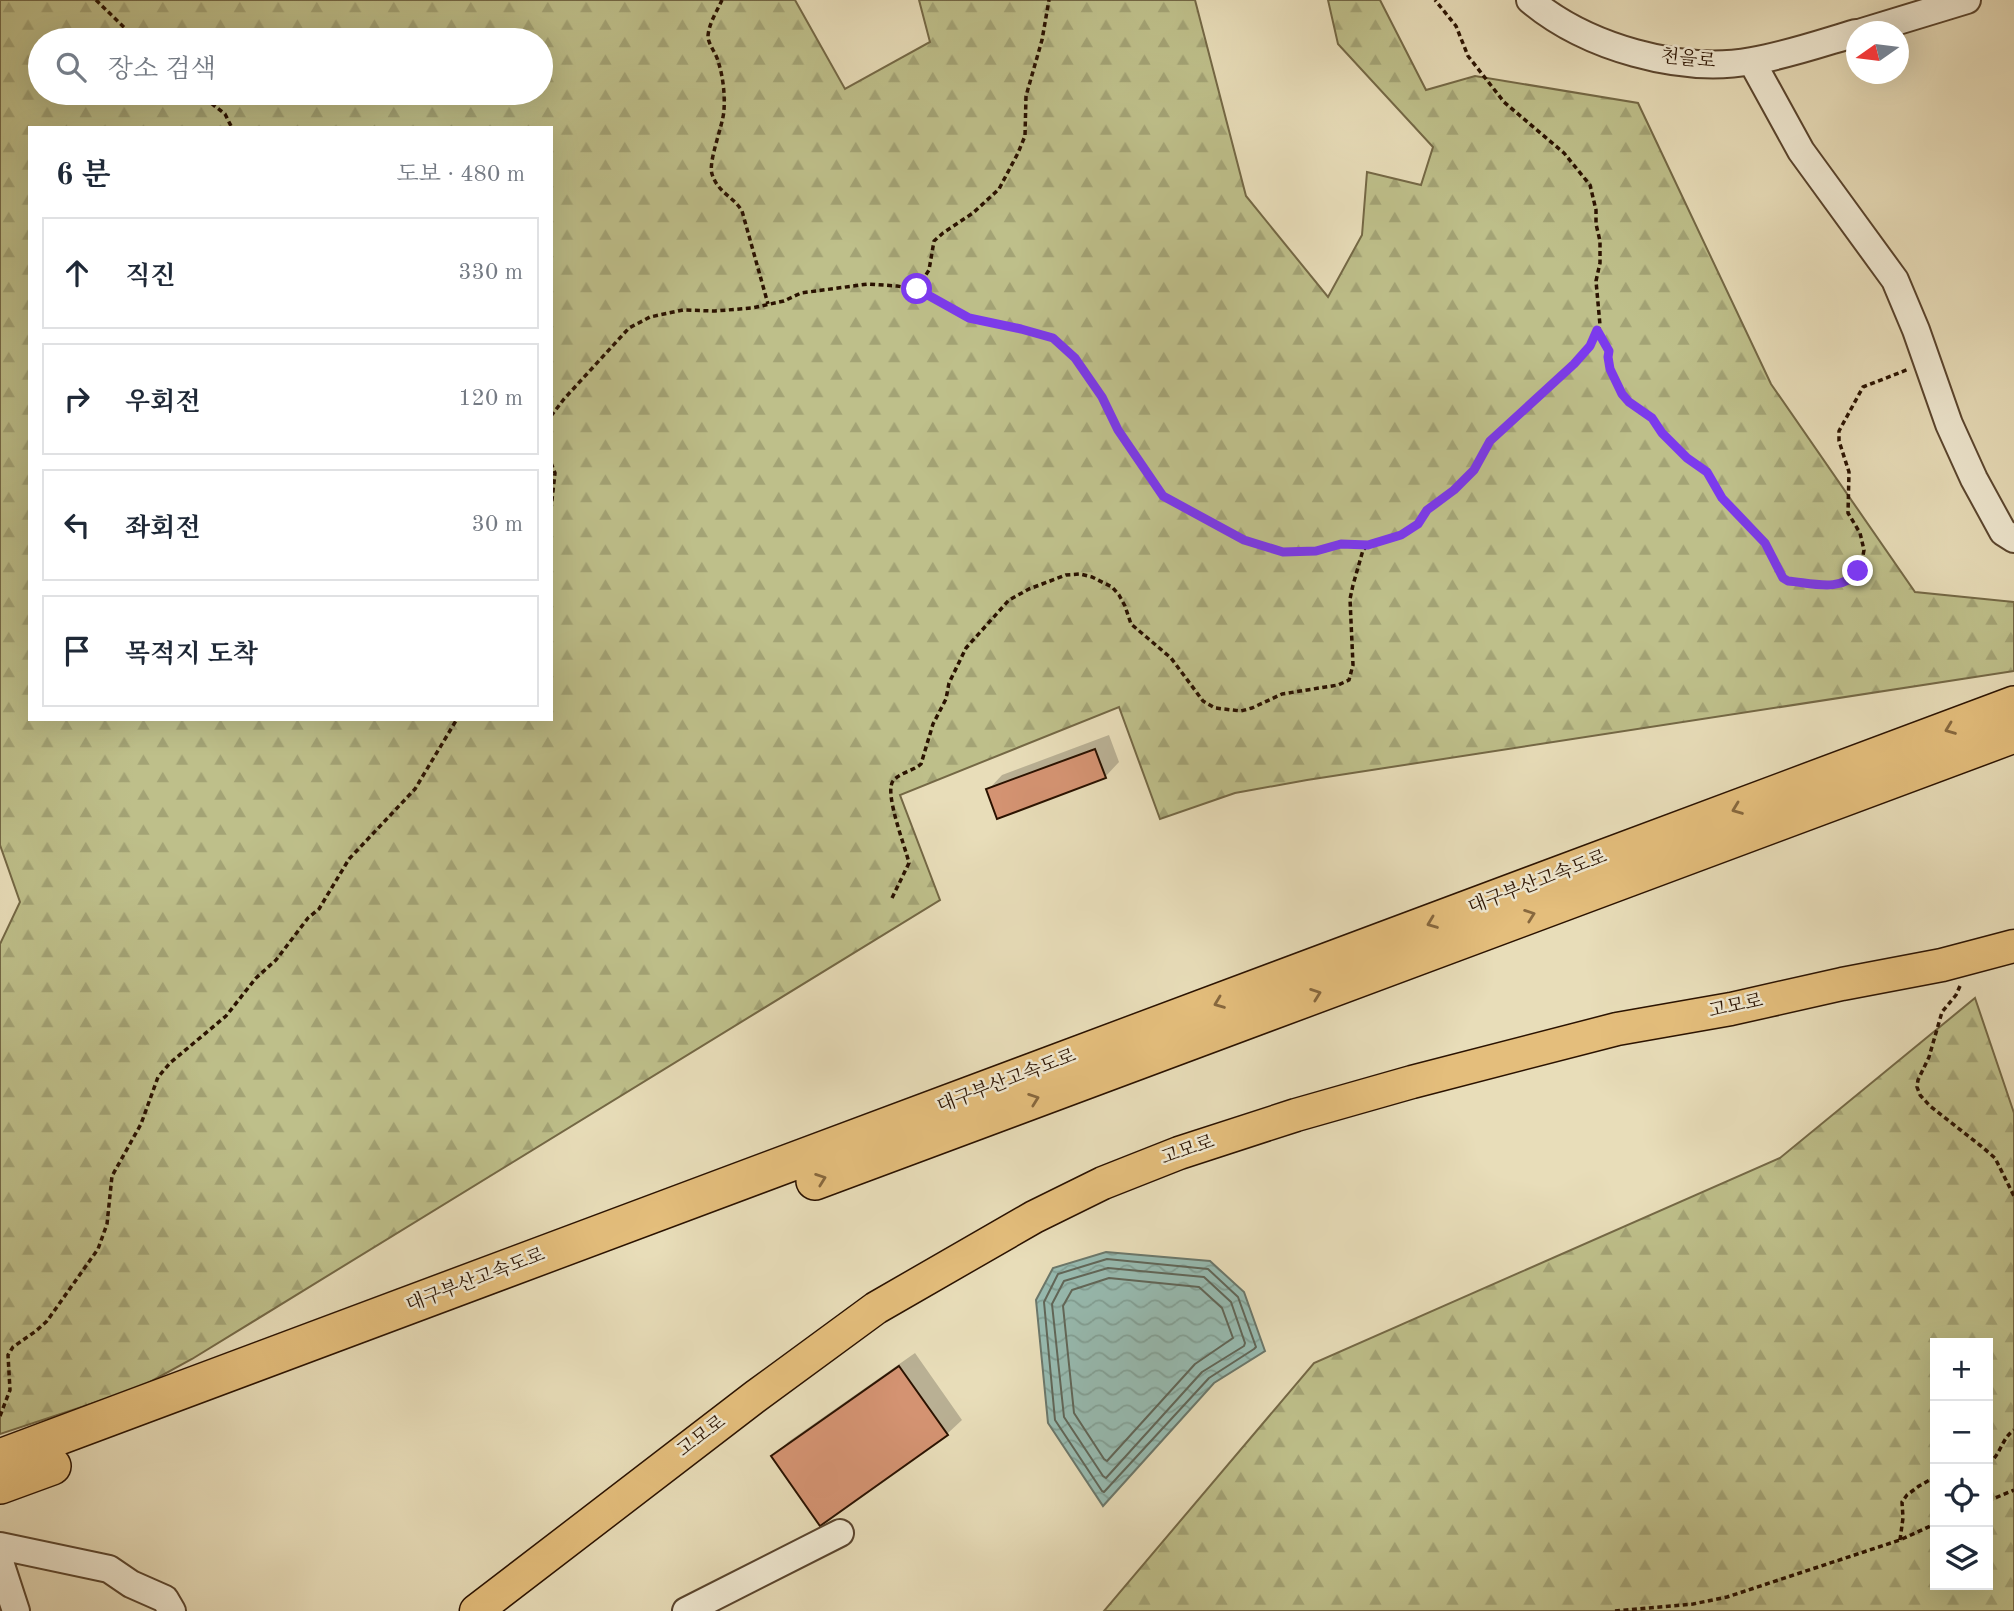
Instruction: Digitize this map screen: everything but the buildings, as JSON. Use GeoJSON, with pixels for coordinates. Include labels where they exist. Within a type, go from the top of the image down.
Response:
{"type":"FeatureCollection","features":[{"type":"Feature","properties":{"kind":"highway","name":"대구부산고속도로"},"geometry":{"type":"LineString","coordinates":[[0,1485],[41,1456],[2014,705]]}},
{"type":"Feature","properties":{"kind":"highway","name":"대구부산고속도로"},"geometry":{"type":"LineString","coordinates":[[0,1458],[41,1456],[2014,734]]}},
{"type":"Feature","properties":{"kind":"main road","name":"고모로"},"geometry":{"type":"LineString","coordinates":[[476,1611],[702,1437],[876,1308],[1034,1217],[1103,1184],[1179,1153],[1296,1115],[1412,1082],[1618,1029],[1731,1009],[1942,965],[2014,946]]}},
{"type":"Feature","properties":{"kind":"street","name":"천을로"},"geometry":{"type":"LineString","coordinates":[[1530,0],[1577,31],[1622,48],[1662,59],[1705,65],[1752,62],[1846,36]]}},
{"type":"Feature","properties":{"kind":"street"},"geometry":{"type":"LineString","coordinates":[[1898,21],[1967,0]]}},
{"type":"Feature","properties":{"kind":"street"},"geometry":{"type":"LineString","coordinates":[[1752,62],[1801,151],[1895,279],[1949,424],[1974,479],[2003,532],[2014,539]]}},
{"type":"Feature","properties":{"kind":"street"},"geometry":{"type":"LineString","coordinates":[[686,1611],[840,1533]]}},
{"type":"Feature","properties":{"kind":"street"},"geometry":{"type":"LineString","coordinates":[[0,1546],[109,1569],[131,1584],[165,1599],[172,1611]]}},
{"type":"Feature","properties":{"kind":"street"},"geometry":{"type":"LineString","coordinates":[[0,1562],[16,1611]]}},
{"type":"Feature","properties":{"kind":"path"},"geometry":{"type":"LineString","coordinates":[[96,0],[125,28]]}},
{"type":"Feature","properties":{"kind":"path"},"geometry":{"type":"LineString","coordinates":[[722,0],[711,22],[708,36],[719,64],[724,106],[711,173],[721,191],[737,202],[742,211],[768,305]]}},
{"type":"Feature","properties":{"kind":"path"},"geometry":{"type":"LineString","coordinates":[[917,289],[929,270],[934,241],[973,213],[999,189],[1018,153],[1025,136],[1026,96],[1042,40],[1049,0]]}},
{"type":"Feature","properties":{"kind":"path"},"geometry":{"type":"LineString","coordinates":[[553,413],[629,328],[650,317],[683,310],[752,309],[784,301],[802,293],[868,284],[917,289],[969,318],[1053,338],[1075,358],[1102,397],[1118,430],[1163,496],[1244,540],[1283,552],[1316,551],[1341,544],[1368,545],[1401,535],[1418,524],[1427,510],[1454,490],[1474,470],[1490,441],[1574,364],[1590,346],[1600,325],[1596,281],[1600,263],[1600,241],[1596,224],[1597,209],[1590,185],[1564,153],[1504,102],[1468,56],[1457,26],[1435,0]]}},
{"type":"Feature","properties":{"kind":"path"},"geometry":{"type":"LineString","coordinates":[[213,105],[225,114],[231,126]]}},
{"type":"Feature","properties":{"kind":"path"},"geometry":{"type":"LineString","coordinates":[[1597,330],[1609,351],[1610,369],[1622,394],[1652,418],[1662,433],[1687,458],[1707,472],[1722,498],[1765,543],[1783,578],[1788,581],[1834,586],[1843,584],[1854,576],[1864,550],[1860,534],[1848,513],[1849,472],[1839,441],[1839,431],[1863,387],[1906,371],[1915,364],[1922,346]]}},
{"type":"Feature","properties":{"kind":"path"},"geometry":{"type":"LineString","coordinates":[[553,468],[553,491]]}},
{"type":"Feature","properties":{"kind":"path"},"geometry":{"type":"LineString","coordinates":[[892,898],[909,863],[891,801],[890,785],[895,778],[921,764],[933,724],[946,699],[958,662],[966,648],[1009,600],[1066,575],[1080,574],[1102,581],[1119,594],[1131,624],[1171,658],[1203,701],[1215,708],[1241,711],[1282,694],[1338,685],[1349,680],[1353,665],[1350,599],[1363,550],[1368,545]]}},
{"type":"Feature","properties":{"kind":"path"},"geometry":{"type":"LineString","coordinates":[[0,1416],[10,1390],[8,1354],[13,1347],[47,1321],[98,1249],[107,1224],[111,1176],[141,1124],[158,1077],[170,1063],[226,1016],[256,978],[276,960],[308,918],[319,909],[349,859],[415,789],[456,721]]}},
{"type":"Feature","properties":{"kind":"path"},"geometry":{"type":"LineString","coordinates":[[1974,957],[1956,995],[1942,1012],[1917,1087],[1930,1106],[1995,1158],[2014,1196]]}},
{"type":"Feature","properties":{"kind":"path"},"geometry":{"type":"LineString","coordinates":[[1993,1461],[2006,1438],[2014,1430]]}},
{"type":"Feature","properties":{"kind":"path"},"geometry":{"type":"LineString","coordinates":[[1900,1540],[1902,1502],[1913,1490],[1930,1480]]}},
{"type":"Feature","properties":{"kind":"path"},"geometry":{"type":"LineString","coordinates":[[1993,1499],[2014,1490]]}},
{"type":"Feature","properties":{"kind":"path"},"geometry":{"type":"LineString","coordinates":[[1615,1611],[1713,1601],[1900,1540],[1930,1526]]}},
{"type":"Feature","properties":{"kind":"green space"},"geometry":{"type":"Polygon","coordinates":[[[0,0],[795,0],[845,89],[930,42],[919,0],[1195,0],[1246,196],[1328,297],[1362,235],[1367,172],[1421,185],[1433,147],[1338,44],[1328,0],[1380,0],[1426,90],[1475,76],[1638,103],[1771,384],[1915,592],[2014,602],[2014,671],[1307,780],[1235,793],[1160,819],[1119,707],[900,795],[940,900],[192,1359],[139,1388],[0,1434],[0,944],[20,902],[0,845],[0,0]]]}},
{"type":"Feature","properties":{"kind":"green space"},"geometry":{"type":"Polygon","coordinates":[[[1975,998],[2014,1113],[2014,1611],[1104,1611],[1314,1363],[1780,1158],[1975,998]]]}},
{"type":"Feature","properties":{"kind":"water"},"geometry":{"type":"Polygon","coordinates":[[[1106,1252],[1210,1261],[1244,1292],[1265,1351],[1214,1383],[1103,1506],[1048,1423],[1036,1300],[1053,1268],[1106,1252]]]}},
{"type":"Feature","properties":{"kind":"route"},"geometry":{"type":"LineString","coordinates":[[917,289],[969,318],[1053,338],[1075,358],[1102,397],[1118,430],[1163,496],[1244,540],[1283,552],[1316,551],[1341,544],[1368,545],[1401,535],[1418,524],[1427,510],[1454,490],[1474,470],[1490,441],[1574,364],[1590,346],[1597,330],[1609,351],[1610,369],[1622,394],[1652,418],[1662,433],[1687,458],[1707,472],[1717,492],[1765,543],[1783,578],[1788,581],[1834,586],[1843,584],[1858,571]]}}]}
